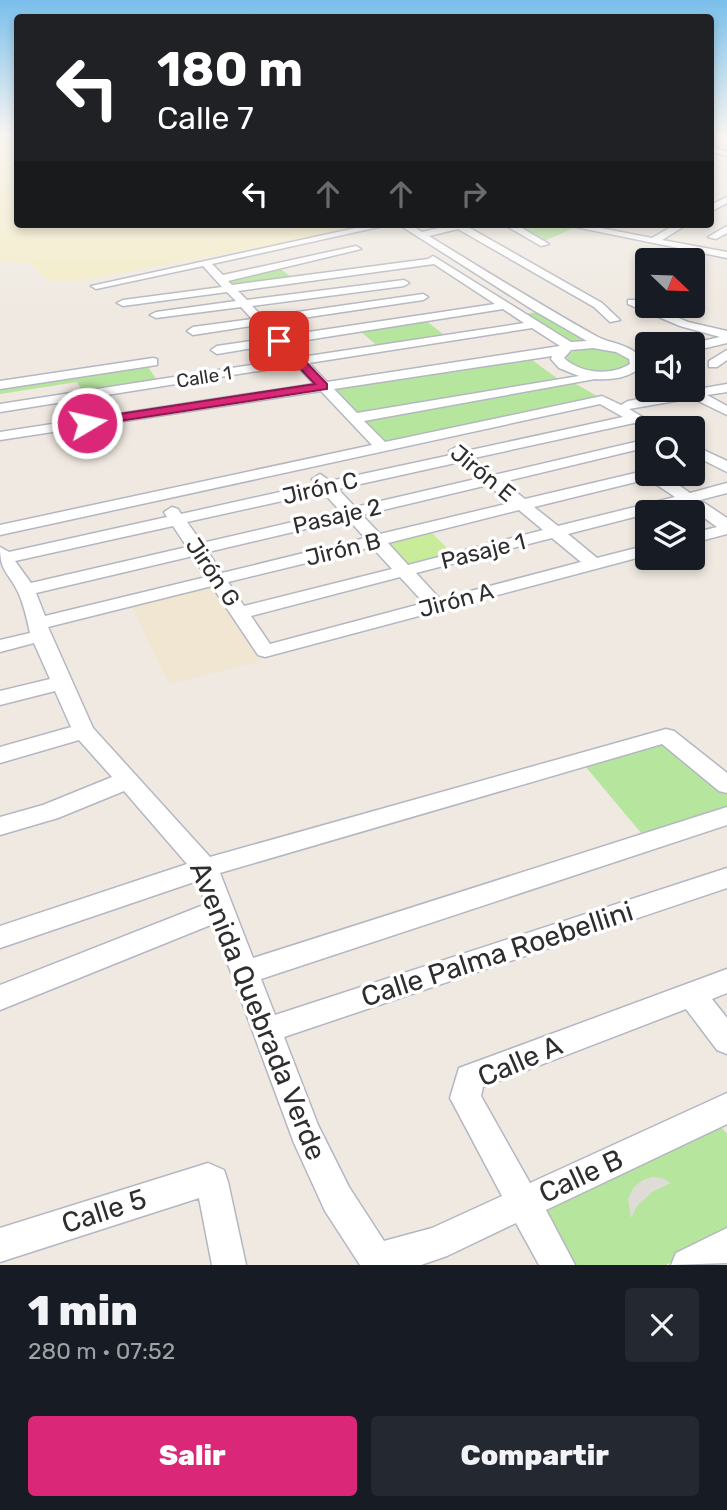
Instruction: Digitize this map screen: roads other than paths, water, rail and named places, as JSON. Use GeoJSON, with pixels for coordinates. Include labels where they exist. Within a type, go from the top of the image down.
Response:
{"type":"FeatureCollection","features":[{"type":"Feature","properties":{"kind":"street"},"geometry":{"type":"LineString","coordinates":[[96,286],[368,228]]}},
{"type":"Feature","properties":{"kind":"street"},"geometry":{"type":"LineString","coordinates":[[390,228],[405,239]]}},
{"type":"Feature","properties":{"kind":"street"},"geometry":{"type":"LineString","coordinates":[[409,228],[604,345],[635,354]]}},
{"type":"Feature","properties":{"kind":"street"},"geometry":{"type":"LineString","coordinates":[[420,236],[452,228]]}},
{"type":"Feature","properties":{"kind":"street"},"geometry":{"type":"LineString","coordinates":[[469,228],[598,305],[614,320]]}},
{"type":"Feature","properties":{"kind":"street"},"geometry":{"type":"LineString","coordinates":[[515,228],[544,244]]}},
{"type":"Feature","properties":{"kind":"street"},"geometry":{"type":"LineString","coordinates":[[587,228],[727,255]]}},
{"type":"Feature","properties":{"kind":"street"},"geometry":{"type":"LineString","coordinates":[[608,232],[616,228]]}},
{"type":"Feature","properties":{"kind":"street"},"geometry":{"type":"LineString","coordinates":[[653,241],[676,228]]}},
{"type":"Feature","properties":{"kind":"street"},"geometry":{"type":"LineString","coordinates":[[727,229],[713,237],[727,239]]}},
{"type":"Feature","properties":{"kind":"street"},"geometry":{"type":"LineString","coordinates":[[337,235],[448,315]]}},
{"type":"Feature","properties":{"kind":"street"},"geometry":{"type":"LineString","coordinates":[[356,249],[121,302],[437,261]]}},
{"type":"Feature","properties":{"kind":"street"},"geometry":{"type":"LineString","coordinates":[[426,254],[564,349]]}},
{"type":"Feature","properties":{"kind":"street"},"geometry":{"type":"LineString","coordinates":[[205,263],[379,444]]}},
{"type":"Feature","properties":{"kind":"street"},"geometry":{"type":"LineString","coordinates":[[451,271],[465,264]]}},
{"type":"Feature","properties":{"kind":"street"},"geometry":{"type":"LineString","coordinates":[[156,315],[404,283]]}},
{"type":"Feature","properties":{"kind":"street"},"geometry":{"type":"LineString","coordinates":[[553,298],[578,294]]}},
{"type":"Feature","properties":{"kind":"street"},"geometry":{"type":"LineString","coordinates":[[193,331],[423,297]]}},
{"type":"Feature","properties":{"kind":"street"},"geometry":{"type":"LineString","coordinates":[[632,302],[684,324],[727,337]]}},
{"type":"Feature","properties":{"kind":"street"},"geometry":{"type":"LineString","coordinates":[[217,350],[535,303]]}},
{"type":"Feature","properties":{"kind":"street","name":"Calle 1"},"geometry":{"type":"LineString","coordinates":[[0,408],[531,325]]}},
{"type":"Feature","properties":{"kind":"street"},"geometry":{"type":"LineString","coordinates":[[705,343],[727,337]]}},
{"type":"Feature","properties":{"kind":"street"},"geometry":{"type":"LineString","coordinates":[[0,436],[604,345]]}},
{"type":"Feature","properties":{"kind":"street"},"geometry":{"type":"LineString","coordinates":[[564,349],[557,359],[566,367],[598,378],[639,416]]}},
{"type":"Feature","properties":{"kind":"street"},"geometry":{"type":"LineString","coordinates":[[713,364],[727,354]]}},
{"type":"Feature","properties":{"kind":"street"},"geometry":{"type":"LineString","coordinates":[[531,355],[570,381]]}},
{"type":"Feature","properties":{"kind":"street"},"geometry":{"type":"LineString","coordinates":[[0,385],[153,362]]}},
{"type":"Feature","properties":{"kind":"street"},"geometry":{"type":"LineString","coordinates":[[355,418],[598,378],[635,366]]}},
{"type":"Feature","properties":{"kind":"street","name":"Jirón C"},"geometry":{"type":"LineString","coordinates":[[705,392],[727,388]]}},
{"type":"Feature","properties":{"kind":"street"},"geometry":{"type":"LineString","coordinates":[[51,400],[61,427]]}},
{"type":"Feature","properties":{"kind":"street"},"geometry":{"type":"LineString","coordinates":[[0,530],[602,400],[643,416]]}},
{"type":"Feature","properties":{"kind":"street"},"geometry":{"type":"LineString","coordinates":[[705,400],[727,411]]}},
{"type":"Feature","properties":{"kind":"street","name":"Jirón C"},"geometry":{"type":"LineString","coordinates":[[4,552],[177,520],[587,429],[632,411],[665,402]]}},
{"type":"Feature","properties":{"kind":"street"},"geometry":{"type":"LineString","coordinates":[[559,409],[635,463]]}},
{"type":"Feature","properties":{"kind":"street","name":"Jirón E"},"geometry":{"type":"LineString","coordinates":[[436,435],[594,564]]}},
{"type":"Feature","properties":{"kind":"street","name":"Pasaje 2"},"geometry":{"type":"LineString","coordinates":[[26,590],[635,446]]}},
{"type":"Feature","properties":{"kind":"street"},"geometry":{"type":"LineString","coordinates":[[719,458],[727,467]]}},
{"type":"Feature","properties":{"kind":"street"},"geometry":{"type":"LineString","coordinates":[[305,462],[436,606]]}},
{"type":"Feature","properties":{"kind":"street","name":"Jirón B"},"geometry":{"type":"LineString","coordinates":[[0,646],[39,630],[218,580],[635,477]]}},
{"type":"Feature","properties":{"kind":"street"},"geometry":{"type":"LineString","coordinates":[[669,486],[727,527]]}},
{"type":"Feature","properties":{"kind":"street","name":"Pasaje 1"},"geometry":{"type":"LineString","coordinates":[[240,613],[727,488]]}},
{"type":"Feature","properties":{"kind":"street","name":"Jirón G"},"geometry":{"type":"LineString","coordinates":[[160,494],[265,651]]}},
{"type":"Feature","properties":{"kind":"street"},"geometry":{"type":"LineString","coordinates":[[705,534],[727,527]]}},
{"type":"Feature","properties":{"kind":"street","name":"Avenida Quebrada Verde"},"geometry":{"type":"LineString","coordinates":[[4,552],[26,590],[39,630],[83,731],[205,868],[305,1132],[337,1199],[386,1264]]}},
{"type":"Feature","properties":{"kind":"street","name":"Jirón A"},"geometry":{"type":"LineString","coordinates":[[265,651],[635,553]]}},
{"type":"Feature","properties":{"kind":"street"},"geometry":{"type":"LineString","coordinates":[[0,698],[62,683]]}},
{"type":"Feature","properties":{"kind":"street"},"geometry":{"type":"LineString","coordinates":[[0,755],[83,731]]}},
{"type":"Feature","properties":{"kind":"street"},"geometry":{"type":"LineString","coordinates":[[0,937],[205,868],[666,736],[727,785]]}},
{"type":"Feature","properties":{"kind":"street"},"geometry":{"type":"LineString","coordinates":[[0,826],[50,812],[128,780]]}},
{"type":"Feature","properties":{"kind":"street"},"geometry":{"type":"LineString","coordinates":[[246,972],[727,816]]}},
{"type":"Feature","properties":{"kind":"street","name":"Calle Palma Roebellini"},"geometry":{"type":"LineString","coordinates":[[267,1030],[724,885]]}},
{"type":"Feature","properties":{"kind":"street"},"geometry":{"type":"LineString","coordinates":[[0,998],[222,909]]}},
{"type":"Feature","properties":{"kind":"street","name":"Calle A"},"geometry":{"type":"LineString","coordinates":[[558,1265],[465,1098],[470,1078],[727,981]]}},
{"type":"Feature","properties":{"kind":"street"},"geometry":{"type":"LineString","coordinates":[[691,994],[727,1041]]}},
{"type":"Feature","properties":{"kind":"street","name":"Calle B"},"geometry":{"type":"LineString","coordinates":[[386,1264],[435,1244],[727,1108]]}},
{"type":"Feature","properties":{"kind":"street","name":"Calle 5"},"geometry":{"type":"LineString","coordinates":[[0,1245],[208,1179],[212,1182],[229,1265]]}},
{"type":"Feature","properties":{"kind":"street"},"geometry":{"type":"LineString","coordinates":[[688,1265],[727,1245]]}}]}
